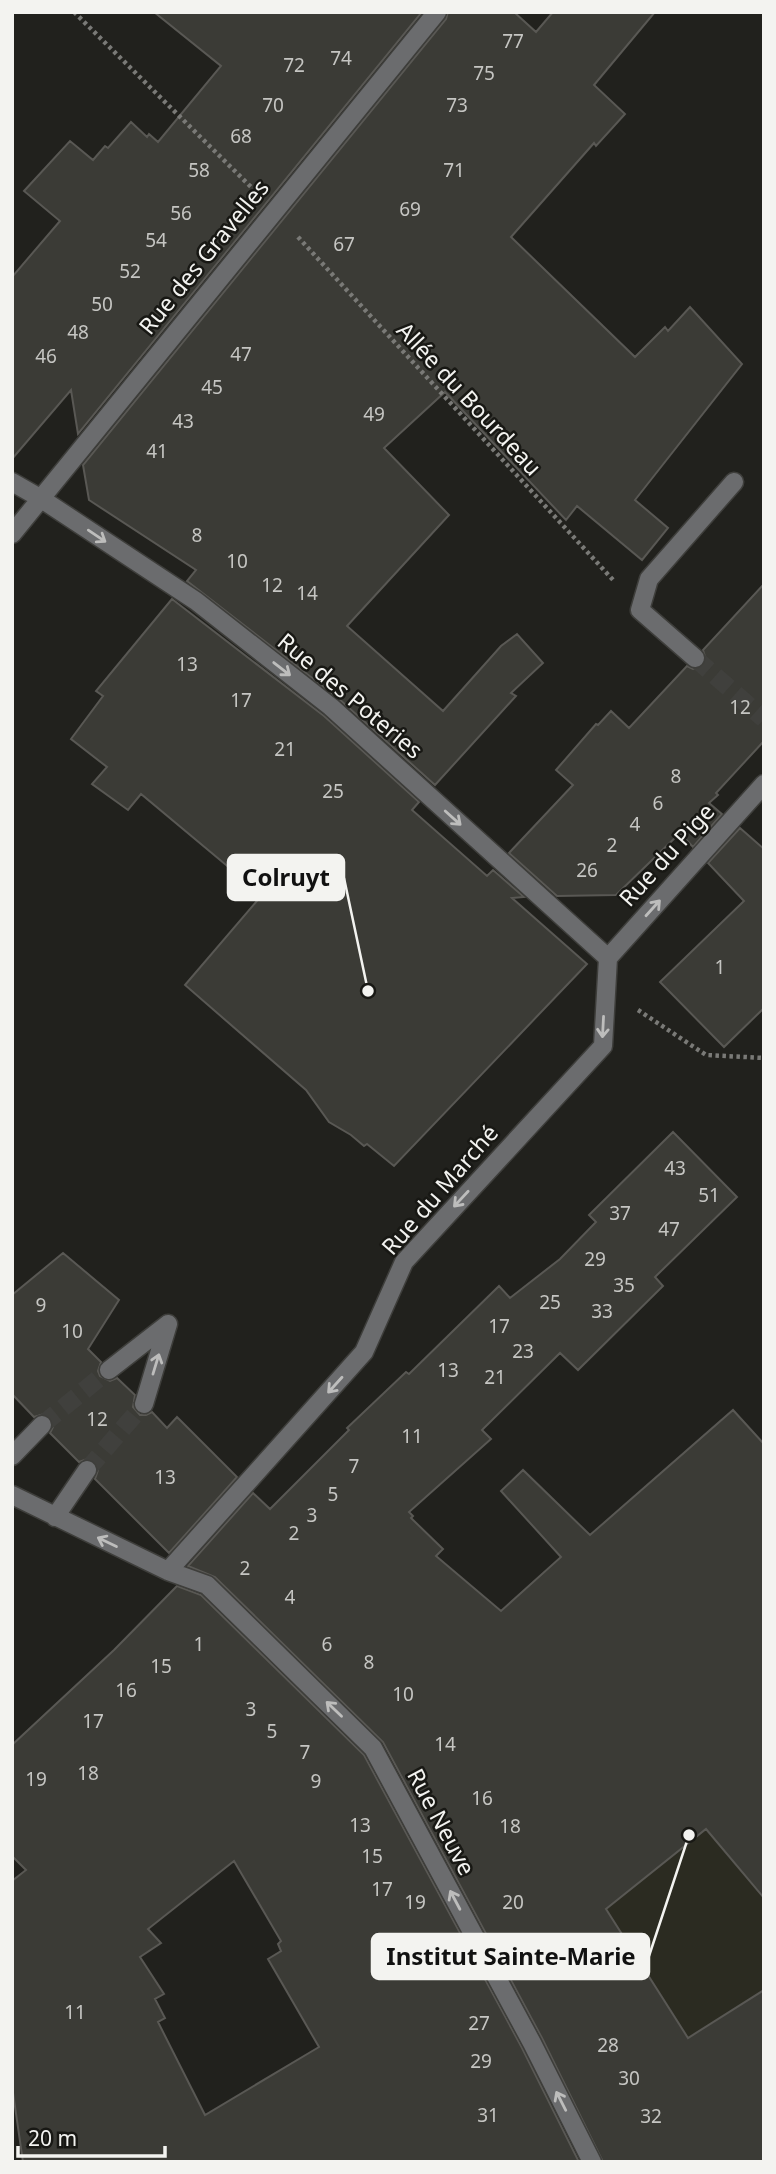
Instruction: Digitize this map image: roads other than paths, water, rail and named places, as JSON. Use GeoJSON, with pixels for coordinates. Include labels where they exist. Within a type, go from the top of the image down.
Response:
{"type":"FeatureCollection","features":[{"type":"Feature","properties":{"kind":"street","name":"Rue des Gravelles"},"geometry":{"type":"LineString","coordinates":[[12,534],[437,12]]}},
{"type":"Feature","properties":{"kind":"street","name":"Rue des Poteries"},"geometry":{"type":"LineString","coordinates":[[12,482],[196,601],[331,707],[608,958]]}},
{"type":"Feature","properties":{"kind":"street"},"geometry":{"type":"LineString","coordinates":[[695,658],[640,610],[649,579],[734,482]]}},
{"type":"Feature","properties":{"kind":"street","name":"Rue du Pige"},"geometry":{"type":"LineString","coordinates":[[608,958],[764,784]]}},
{"type":"Feature","properties":{"kind":"street","name":"Rue du Marché"},"geometry":{"type":"LineString","coordinates":[[168,1572],[364,1352],[404,1262],[603,1046],[608,958]]}},
{"type":"Feature","properties":{"kind":"street"},"geometry":{"type":"LineString","coordinates":[[109,1370],[167,1324],[144,1404]]}},
{"type":"Feature","properties":{"kind":"street"},"geometry":{"type":"LineString","coordinates":[[12,1456],[42,1425]]}},
{"type":"Feature","properties":{"kind":"street"},"geometry":{"type":"LineString","coordinates":[[55,1517],[87,1470]]}},
{"type":"Feature","properties":{"kind":"street","name":"Rue Neuve"},"geometry":{"type":"LineString","coordinates":[[12,1495],[168,1572],[207,1585],[373,1748],[532,2043],[592,2162]]}},
{"type":"Feature","properties":{"kind":"tunnel"},"geometry":{"type":"LineString","coordinates":[[695,658],[764,719]]}},
{"type":"Feature","properties":{"kind":"tunnel"},"geometry":{"type":"LineString","coordinates":[[42,1425],[109,1370]]}},
{"type":"Feature","properties":{"kind":"tunnel"},"geometry":{"type":"LineString","coordinates":[[87,1470],[144,1404]]}},
{"type":"Feature","properties":{"kind":"place","name":"Colruyt"},"geometry":{"type":"Point","coordinates":[368,991]}},
{"type":"Feature","properties":{"kind":"place","name":"Institut Sainte-Marie"},"geometry":{"type":"Point","coordinates":[689,1835]}}]}
